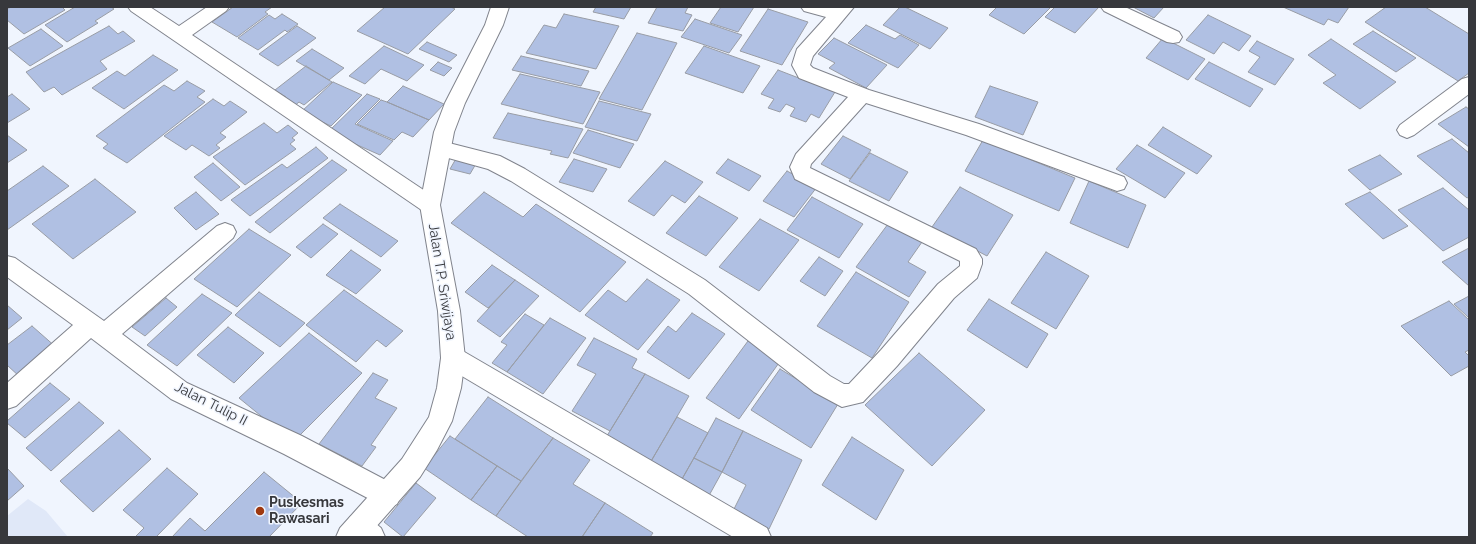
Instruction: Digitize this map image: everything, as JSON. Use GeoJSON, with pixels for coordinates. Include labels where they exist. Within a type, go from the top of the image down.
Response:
{"type":"FeatureCollection","features":[{"type":"Feature","properties":{"kind":"street"},"geometry":{"type":"LineString","coordinates":[[137,7],[430,204]]}},
{"type":"Feature","properties":{"kind":"street"},"geometry":{"type":"LineString","coordinates":[[179,35],[220,7]]}},
{"type":"Feature","properties":{"kind":"street","name":"Jalan T.P. Sriwijaya"},"geometry":{"type":"LineString","coordinates":[[360,533],[388,495],[411,468],[428,442],[440,421],[449,388],[453,358],[449,311],[430,204],[444,132],[455,103],[494,25],[500,7]]}},
{"type":"Feature","properties":{"kind":"street"},"geometry":{"type":"LineString","coordinates":[[810,7],[842,10]]}},
{"type":"Feature","properties":{"kind":"street"},"geometry":{"type":"LineString","coordinates":[[1110,7],[1173,38]]}},
{"type":"Feature","properties":{"kind":"street"},"geometry":{"type":"LineString","coordinates":[[842,10],[804,54],[801,65],[806,73],[862,95],[972,129],[1117,183]]}},
{"type":"Feature","properties":{"kind":"street"},"geometry":{"type":"LineString","coordinates":[[1407,130],[1469,84]]}},
{"type":"Feature","properties":{"kind":"street"},"geometry":{"type":"LineString","coordinates":[[441,148],[493,162],[524,178],[697,287],[822,384],[842,396],[855,394],[889,358],[946,291],[969,271],[972,264],[968,255],[802,173],[800,167],[803,160],[862,95]]}},
{"type":"Feature","properties":{"kind":"street"},"geometry":{"type":"LineString","coordinates":[[7,398],[225,232]]}},
{"type":"Feature","properties":{"kind":"street","name":"Jalan Tulip II"},"geometry":{"type":"LineString","coordinates":[[7,266],[179,391],[293,445],[388,495]]}},
{"type":"Feature","properties":{"kind":"street"},"geometry":{"type":"LineString","coordinates":[[453,358],[758,537]]}},
{"type":"Feature","properties":{"kind":"shaded area"},"geometry":{"type":"Polygon","coordinates":[[[28,499],[46,511],[68,537],[7,537],[7,516],[28,499]]]}},
{"type":"Feature","properties":{"kind":"building"},"geometry":{"type":"Polygon","coordinates":[[[11,7],[62,7],[65,10],[24,34],[7,20],[7,9],[11,7]]]}},
{"type":"Feature","properties":{"kind":"building"},"geometry":{"type":"Polygon","coordinates":[[[75,7],[111,7],[114,9],[95,21],[98,23],[67,42],[45,25],[75,7]]]}},
{"type":"Feature","properties":{"kind":"building"},"geometry":{"type":"Polygon","coordinates":[[[233,7],[272,7],[265,12],[268,14],[237,37],[212,22],[233,7]]]}},
{"type":"Feature","properties":{"kind":"building"},"geometry":{"type":"Polygon","coordinates":[[[385,7],[451,7],[455,9],[408,54],[357,31],[385,7]]]}},
{"type":"Feature","properties":{"kind":"building"},"geometry":{"type":"Polygon","coordinates":[[[596,7],[631,7],[624,19],[593,12],[596,7]]]}},
{"type":"Feature","properties":{"kind":"building"},"geometry":{"type":"Polygon","coordinates":[[[657,7],[688,7],[685,13],[692,15],[683,31],[648,23],[657,7]]]}},
{"type":"Feature","properties":{"kind":"building"},"geometry":{"type":"Polygon","coordinates":[[[721,7],[754,7],[738,32],[710,23],[721,7]]]}},
{"type":"Feature","properties":{"kind":"building"},"geometry":{"type":"Polygon","coordinates":[[[900,7],[905,7],[948,28],[930,49],[883,25],[900,7]]]}},
{"type":"Feature","properties":{"kind":"building"},"geometry":{"type":"Polygon","coordinates":[[[997,7],[1051,7],[1024,34],[989,15],[997,7]]]}},
{"type":"Feature","properties":{"kind":"building"},"geometry":{"type":"Polygon","coordinates":[[[1055,7],[1099,7],[1075,33],[1045,17],[1055,7]]]}},
{"type":"Feature","properties":{"kind":"building"},"geometry":{"type":"Polygon","coordinates":[[[1133,7],[1164,7],[1154,18],[1133,7]]]}},
{"type":"Feature","properties":{"kind":"building"},"geometry":{"type":"Polygon","coordinates":[[[1283,7],[1349,7],[1338,23],[1328,19],[1324,25],[1283,7]]]}},
{"type":"Feature","properties":{"kind":"building"},"geometry":{"type":"Polygon","coordinates":[[[1386,7],[1425,7],[1469,34],[1469,73],[1458,81],[1365,22],[1386,7]]]}},
{"type":"Feature","properties":{"kind":"building"},"geometry":{"type":"Polygon","coordinates":[[[768,9],[808,22],[782,65],[740,51],[768,9]]]}},
{"type":"Feature","properties":{"kind":"building"},"geometry":{"type":"Polygon","coordinates":[[[282,14],[298,24],[287,32],[285,30],[258,50],[238,38],[269,15],[275,19],[282,14]]]}},
{"type":"Feature","properties":{"kind":"building"},"geometry":{"type":"Polygon","coordinates":[[[564,14],[619,26],[596,69],[526,53],[544,25],[556,28],[564,14]]]}},
{"type":"Feature","properties":{"kind":"building"},"geometry":{"type":"Polygon","coordinates":[[[1208,15],[1251,36],[1239,51],[1223,42],[1214,54],[1186,40],[1208,15]]]}},
{"type":"Feature","properties":{"kind":"building"},"geometry":{"type":"Polygon","coordinates":[[[695,19],[742,35],[729,53],[681,37],[695,19]]]}},
{"type":"Feature","properties":{"kind":"building"},"geometry":{"type":"Polygon","coordinates":[[[866,25],[895,39],[900,35],[919,45],[898,68],[848,43],[866,25]]]}},
{"type":"Feature","properties":{"kind":"building"},"geometry":{"type":"Polygon","coordinates":[[[109,26],[118,34],[123,31],[135,41],[100,61],[107,69],[62,95],[54,87],[44,92],[26,72],[109,26]]]}},
{"type":"Feature","properties":{"kind":"building"},"geometry":{"type":"Polygon","coordinates":[[[297,26],[316,38],[278,66],[259,54],[297,26]]]}},
{"type":"Feature","properties":{"kind":"building"},"geometry":{"type":"Polygon","coordinates":[[[41,29],[63,46],[30,66],[8,48],[41,29]]]}},
{"type":"Feature","properties":{"kind":"building"},"geometry":{"type":"Polygon","coordinates":[[[1373,31],[1416,58],[1396,72],[1353,44],[1373,31]]]}},
{"type":"Feature","properties":{"kind":"building"},"geometry":{"type":"Polygon","coordinates":[[[637,33],[677,43],[642,110],[599,99],[637,33]]]}},
{"type":"Feature","properties":{"kind":"building"},"geometry":{"type":"Polygon","coordinates":[[[834,38],[887,65],[866,88],[829,68],[835,63],[818,54],[834,38]]]}},
{"type":"Feature","properties":{"kind":"building"},"geometry":{"type":"Polygon","coordinates":[[[1163,38],[1205,59],[1188,80],[1146,58],[1163,38]]]}},
{"type":"Feature","properties":{"kind":"building"},"geometry":{"type":"Polygon","coordinates":[[[1331,39],[1396,82],[1360,109],[1323,83],[1336,75],[1308,55],[1331,39]]]}},
{"type":"Feature","properties":{"kind":"building"},"geometry":{"type":"Polygon","coordinates":[[[1257,41],[1294,59],[1275,85],[1248,72],[1260,57],[1249,51],[1257,41]]]}},
{"type":"Feature","properties":{"kind":"building"},"geometry":{"type":"Polygon","coordinates":[[[427,42],[457,55],[449,62],[419,49],[427,42]]]}},
{"type":"Feature","properties":{"kind":"building"},"geometry":{"type":"Polygon","coordinates":[[[384,46],[424,65],[407,81],[381,69],[365,84],[349,76],[384,46]]]}},
{"type":"Feature","properties":{"kind":"building"},"geometry":{"type":"Polygon","coordinates":[[[704,46],[760,66],[743,93],[685,73],[704,46]]]}},
{"type":"Feature","properties":{"kind":"building"},"geometry":{"type":"Polygon","coordinates":[[[312,49],[344,68],[329,80],[296,61],[312,49]]]}},
{"type":"Feature","properties":{"kind":"building"},"geometry":{"type":"Polygon","coordinates":[[[153,55],[178,70],[124,109],[92,88],[117,71],[125,76],[153,55]]]}},
{"type":"Feature","properties":{"kind":"building"},"geometry":{"type":"Polygon","coordinates":[[[521,56],[589,71],[581,86],[512,70],[521,56]]]}},
{"type":"Feature","properties":{"kind":"building"},"geometry":{"type":"Polygon","coordinates":[[[438,62],[452,68],[444,76],[430,70],[438,62]]]}},
{"type":"Feature","properties":{"kind":"building"},"geometry":{"type":"Polygon","coordinates":[[[1209,62],[1263,89],[1250,107],[1195,79],[1209,62]]]}},
{"type":"Feature","properties":{"kind":"building"},"geometry":{"type":"Polygon","coordinates":[[[306,66],[332,82],[304,105],[299,102],[292,108],[281,101],[286,97],[275,90],[306,66]]]}},
{"type":"Feature","properties":{"kind":"building"},"geometry":{"type":"Polygon","coordinates":[[[778,70],[835,92],[819,118],[811,114],[806,122],[790,116],[795,108],[786,104],[780,112],[768,108],[774,99],[761,94],[778,70]]]}},
{"type":"Feature","properties":{"kind":"building"},"geometry":{"type":"Polygon","coordinates":[[[520,74],[600,92],[583,124],[501,104],[520,74]]]}},
{"type":"Feature","properties":{"kind":"building"},"geometry":{"type":"Polygon","coordinates":[[[187,81],[205,91],[197,97],[205,102],[127,163],[103,148],[108,144],[96,136],[164,85],[174,91],[187,81]]]}},
{"type":"Feature","properties":{"kind":"building"},"geometry":{"type":"Polygon","coordinates":[[[333,82],[362,95],[331,126],[301,112],[333,82]]]}},
{"type":"Feature","properties":{"kind":"building"},"geometry":{"type":"Polygon","coordinates":[[[403,86],[444,104],[429,120],[387,102],[403,86]]]}},
{"type":"Feature","properties":{"kind":"building"},"geometry":{"type":"Polygon","coordinates":[[[990,86],[1038,102],[1023,135],[975,117],[990,86]]]}},
{"type":"Feature","properties":{"kind":"building"},"geometry":{"type":"Polygon","coordinates":[[[12,94],[30,109],[7,123],[7,97],[12,94]]]}},
{"type":"Feature","properties":{"kind":"building"},"geometry":{"type":"Polygon","coordinates":[[[367,94],[380,99],[355,124],[393,141],[380,155],[328,132],[367,94]]]}},
{"type":"Feature","properties":{"kind":"building"},"geometry":{"type":"Polygon","coordinates":[[[213,99],[224,106],[230,101],[247,112],[220,133],[226,137],[216,145],[220,148],[209,156],[192,145],[186,150],[164,136],[213,99]]]}},
{"type":"Feature","properties":{"kind":"building"},"geometry":{"type":"Polygon","coordinates":[[[381,100],[429,120],[413,137],[402,132],[394,140],[357,124],[381,100]]]}},
{"type":"Feature","properties":{"kind":"building"},"geometry":{"type":"Polygon","coordinates":[[[599,101],[651,114],[637,141],[585,127],[599,101]]]}},
{"type":"Feature","properties":{"kind":"building"},"geometry":{"type":"Polygon","coordinates":[[[1466,107],[1469,109],[1469,147],[1438,124],[1466,107]]]}},
{"type":"Feature","properties":{"kind":"building"},"geometry":{"type":"Polygon","coordinates":[[[508,113],[583,129],[568,158],[550,154],[552,151],[493,138],[508,113]]]}},
{"type":"Feature","properties":{"kind":"building"},"geometry":{"type":"Polygon","coordinates":[[[264,123],[277,133],[288,125],[298,133],[292,138],[295,140],[290,144],[296,149],[245,185],[213,157],[264,123]]]}},
{"type":"Feature","properties":{"kind":"building"},"geometry":{"type":"Polygon","coordinates":[[[1163,127],[1212,156],[1197,174],[1148,145],[1163,127]]]}},
{"type":"Feature","properties":{"kind":"building"},"geometry":{"type":"Polygon","coordinates":[[[588,130],[634,144],[620,168],[573,153],[588,130]]]}},
{"type":"Feature","properties":{"kind":"building"},"geometry":{"type":"Polygon","coordinates":[[[7,135],[27,150],[7,163],[7,135]]]}},
{"type":"Feature","properties":{"kind":"building"},"geometry":{"type":"Polygon","coordinates":[[[843,136],[871,150],[850,179],[821,164],[843,136]]]}},
{"type":"Feature","properties":{"kind":"building"},"geometry":{"type":"Polygon","coordinates":[[[1452,139],[1469,153],[1469,197],[1467,198],[1417,156],[1452,139]]]}},
{"type":"Feature","properties":{"kind":"building"},"geometry":{"type":"Polygon","coordinates":[[[983,140],[1075,178],[1059,211],[965,171],[983,140]]]}},
{"type":"Feature","properties":{"kind":"building"},"geometry":{"type":"Polygon","coordinates":[[[1137,145],[1185,173],[1165,198],[1116,169],[1137,145]]]}},
{"type":"Feature","properties":{"kind":"building"},"geometry":{"type":"Polygon","coordinates":[[[316,147],[328,158],[250,216],[231,200],[282,164],[287,168],[316,147]]]}},
{"type":"Feature","properties":{"kind":"building"},"geometry":{"type":"Polygon","coordinates":[[[870,153],[908,172],[889,201],[849,181],[870,153]]]}},
{"type":"Feature","properties":{"kind":"building"},"geometry":{"type":"Polygon","coordinates":[[[1380,155],[1402,174],[1370,190],[1348,170],[1380,155]]]}},
{"type":"Feature","properties":{"kind":"building"},"geometry":{"type":"Polygon","coordinates":[[[457,157],[477,162],[470,174],[450,169],[457,157]]]}},
{"type":"Feature","properties":{"kind":"building"},"geometry":{"type":"Polygon","coordinates":[[[574,159],[607,169],[593,192],[559,182],[574,159]]]}},
{"type":"Feature","properties":{"kind":"building"},"geometry":{"type":"Polygon","coordinates":[[[728,159],[761,176],[749,191],[716,173],[728,159]]]}},
{"type":"Feature","properties":{"kind":"building"},"geometry":{"type":"Polygon","coordinates":[[[332,160],[347,170],[270,233],[255,222],[332,160]]]}},
{"type":"Feature","properties":{"kind":"building"},"geometry":{"type":"Polygon","coordinates":[[[665,161],[703,182],[685,203],[672,195],[654,216],[628,201],[665,161]]]}},
{"type":"Feature","properties":{"kind":"building"},"geometry":{"type":"Polygon","coordinates":[[[213,163],[240,187],[221,201],[194,177],[213,163]]]}},
{"type":"Feature","properties":{"kind":"building"},"geometry":{"type":"Polygon","coordinates":[[[43,166],[69,186],[7,230],[7,191],[43,166]]]}},
{"type":"Feature","properties":{"kind":"building"},"geometry":{"type":"Polygon","coordinates":[[[787,171],[817,187],[794,217],[763,201],[787,171]]]}},
{"type":"Feature","properties":{"kind":"building"},"geometry":{"type":"Polygon","coordinates":[[[95,179],[136,212],[73,259],[32,224],[95,179]]]}},
{"type":"Feature","properties":{"kind":"building"},"geometry":{"type":"Polygon","coordinates":[[[1089,181],[1146,205],[1128,248],[1070,223],[1089,181]]]}},
{"type":"Feature","properties":{"kind":"building"},"geometry":{"type":"Polygon","coordinates":[[[960,187],[1013,215],[987,256],[932,227],[960,187]]]}},
{"type":"Feature","properties":{"kind":"building"},"geometry":{"type":"Polygon","coordinates":[[[1443,188],[1469,210],[1469,237],[1443,251],[1398,210],[1443,188]]]}},
{"type":"Feature","properties":{"kind":"building"},"geometry":{"type":"Polygon","coordinates":[[[196,192],[219,214],[196,230],[174,208],[196,192]]]}},
{"type":"Feature","properties":{"kind":"building"},"geometry":{"type":"Polygon","coordinates":[[[484,192],[523,217],[536,204],[626,262],[580,312],[451,223],[484,192]]]}},
{"type":"Feature","properties":{"kind":"building"},"geometry":{"type":"Polygon","coordinates":[[[1370,192],[1408,226],[1383,239],[1345,204],[1370,192]]]}},
{"type":"Feature","properties":{"kind":"building"},"geometry":{"type":"Polygon","coordinates":[[[699,196],[738,218],[706,256],[666,233],[699,196]]]}},
{"type":"Feature","properties":{"kind":"building"},"geometry":{"type":"Polygon","coordinates":[[[812,197],[863,224],[839,258],[787,230],[812,197]]]}},
{"type":"Feature","properties":{"kind":"building"},"geometry":{"type":"Polygon","coordinates":[[[340,204],[398,241],[381,257],[323,218],[340,204]]]}},
{"type":"Feature","properties":{"kind":"building"},"geometry":{"type":"Polygon","coordinates":[[[760,219],[799,240],[759,291],[719,267],[760,219]]]}},
{"type":"Feature","properties":{"kind":"building"},"geometry":{"type":"Polygon","coordinates":[[[323,224],[338,234],[311,258],[296,247],[323,224]]]}},
{"type":"Feature","properties":{"kind":"building"},"geometry":{"type":"Polygon","coordinates":[[[888,224],[922,242],[908,262],[926,272],[909,297],[856,267],[888,224]]]}},
{"type":"Feature","properties":{"kind":"building"},"geometry":{"type":"Polygon","coordinates":[[[249,229],[291,255],[237,307],[194,279],[249,229]]]}},
{"type":"Feature","properties":{"kind":"building"},"geometry":{"type":"Polygon","coordinates":[[[1469,248],[1469,286],[1442,262],[1469,248]]]}},
{"type":"Feature","properties":{"kind":"building"},"geometry":{"type":"Polygon","coordinates":[[[351,250],[381,270],[356,294],[326,275],[351,250]]]}},
{"type":"Feature","properties":{"kind":"building"},"geometry":{"type":"Polygon","coordinates":[[[1046,252],[1089,276],[1056,329],[1011,303],[1046,252]]]}},
{"type":"Feature","properties":{"kind":"building"},"geometry":{"type":"Polygon","coordinates":[[[819,257],[843,271],[825,296],[800,281],[819,257]]]}},
{"type":"Feature","properties":{"kind":"building"},"geometry":{"type":"Polygon","coordinates":[[[492,265],[515,280],[488,308],[465,292],[492,265]]]}},
{"type":"Feature","properties":{"kind":"building"},"geometry":{"type":"Polygon","coordinates":[[[856,272],[909,302],[872,358],[817,326],[856,272]]]}},
{"type":"Feature","properties":{"kind":"building"},"geometry":{"type":"Polygon","coordinates":[[[647,279],[680,300],[638,350],[585,315],[608,290],[626,302],[647,279]]]}},
{"type":"Feature","properties":{"kind":"building"},"geometry":{"type":"Polygon","coordinates":[[[515,280],[539,296],[500,337],[477,321],[515,280]]]}},
{"type":"Feature","properties":{"kind":"building"},"geometry":{"type":"Polygon","coordinates":[[[344,290],[403,331],[386,347],[377,340],[356,362],[306,325],[344,290]]]}},
{"type":"Feature","properties":{"kind":"building"},"geometry":{"type":"Polygon","coordinates":[[[259,292],[305,323],[280,347],[235,315],[259,292]]]}},
{"type":"Feature","properties":{"kind":"building"},"geometry":{"type":"Polygon","coordinates":[[[202,294],[232,313],[177,366],[147,345],[202,294]]]}},
{"type":"Feature","properties":{"kind":"building"},"geometry":{"type":"Polygon","coordinates":[[[1469,296],[1469,318],[1454,304],[1469,296]]]}},
{"type":"Feature","properties":{"kind":"building"},"geometry":{"type":"Polygon","coordinates":[[[166,298],[177,307],[145,336],[132,327],[166,298]]]}},
{"type":"Feature","properties":{"kind":"building"},"geometry":{"type":"Polygon","coordinates":[[[989,299],[1048,334],[1027,368],[967,330],[989,299]]]}},
{"type":"Feature","properties":{"kind":"building"},"geometry":{"type":"Polygon","coordinates":[[[1449,301],[1469,320],[1469,350],[1465,352],[1469,356],[1469,366],[1451,376],[1401,326],[1449,301]]]}},
{"type":"Feature","properties":{"kind":"building"},"geometry":{"type":"Polygon","coordinates":[[[7,305],[22,318],[7,330],[7,305]]]}},
{"type":"Feature","properties":{"kind":"building"},"geometry":{"type":"Polygon","coordinates":[[[692,313],[725,334],[689,379],[647,352],[668,326],[676,332],[692,313]]]}},
{"type":"Feature","properties":{"kind":"building"},"geometry":{"type":"Polygon","coordinates":[[[525,314],[544,325],[507,372],[492,363],[507,345],[501,342],[525,314]]]}},
{"type":"Feature","properties":{"kind":"building"},"geometry":{"type":"Polygon","coordinates":[[[550,318],[586,338],[543,394],[507,372],[550,318]]]}},
{"type":"Feature","properties":{"kind":"building"},"geometry":{"type":"Polygon","coordinates":[[[32,326],[57,348],[21,378],[7,365],[7,345],[32,326]]]}},
{"type":"Feature","properties":{"kind":"building"},"geometry":{"type":"Polygon","coordinates":[[[228,327],[264,353],[234,383],[197,355],[228,327]]]}},
{"type":"Feature","properties":{"kind":"building"},"geometry":{"type":"Polygon","coordinates":[[[309,333],[362,373],[293,442],[239,398],[309,333]]]}},
{"type":"Feature","properties":{"kind":"building"},"geometry":{"type":"Polygon","coordinates":[[[594,338],[637,359],[632,368],[645,374],[610,431],[572,411],[596,374],[577,365],[594,338]]]}},
{"type":"Feature","properties":{"kind":"building"},"geometry":{"type":"Polygon","coordinates":[[[748,341],[781,360],[739,419],[706,398],[748,341]]]}},
{"type":"Feature","properties":{"kind":"building"},"geometry":{"type":"Polygon","coordinates":[[[919,353],[985,410],[932,466],[865,405],[919,353]]]}},
{"type":"Feature","properties":{"kind":"building"},"geometry":{"type":"Polygon","coordinates":[[[780,369],[838,404],[811,448],[751,410],[780,369]]]}},
{"type":"Feature","properties":{"kind":"building"},"geometry":{"type":"Polygon","coordinates":[[[373,373],[388,380],[375,398],[397,408],[371,445],[376,447],[362,466],[319,444],[373,373]]]}},
{"type":"Feature","properties":{"kind":"building"},"geometry":{"type":"Polygon","coordinates":[[[645,374],[689,396],[650,463],[605,439],[645,374]]]}},
{"type":"Feature","properties":{"kind":"building"},"geometry":{"type":"Polygon","coordinates":[[[50,383],[70,399],[25,438],[7,423],[7,421],[50,383]]]}},
{"type":"Feature","properties":{"kind":"building"},"geometry":{"type":"Polygon","coordinates":[[[488,397],[553,438],[521,481],[455,439],[488,397]]]}},
{"type":"Feature","properties":{"kind":"building"},"geometry":{"type":"Polygon","coordinates":[[[79,402],[104,423],[51,471],[26,448],[79,402]]]}},
{"type":"Feature","properties":{"kind":"building"},"geometry":{"type":"Polygon","coordinates":[[[677,417],[708,433],[682,479],[650,463],[677,417]]]}},
{"type":"Feature","properties":{"kind":"building"},"geometry":{"type":"Polygon","coordinates":[[[716,418],[743,431],[722,472],[694,458],[716,418]]]}},
{"type":"Feature","properties":{"kind":"building"},"geometry":{"type":"Polygon","coordinates":[[[119,430],[151,459],[93,512],[60,481],[119,430]]]}},
{"type":"Feature","properties":{"kind":"building"},"geometry":{"type":"Polygon","coordinates":[[[743,431],[802,460],[769,529],[733,511],[746,485],[722,472],[743,431]]]}},
{"type":"Feature","properties":{"kind":"building"},"geometry":{"type":"Polygon","coordinates":[[[450,436],[497,466],[471,500],[424,468],[450,436]]]}},
{"type":"Feature","properties":{"kind":"building"},"geometry":{"type":"Polygon","coordinates":[[[852,437],[904,470],[876,520],[822,485],[852,437]]]}},
{"type":"Feature","properties":{"kind":"building"},"geometry":{"type":"Polygon","coordinates":[[[553,438],[590,460],[573,484],[605,503],[582,537],[528,537],[496,516],[553,438]]]}},
{"type":"Feature","properties":{"kind":"building"},"geometry":{"type":"Polygon","coordinates":[[[694,458],[722,472],[706,501],[682,479],[694,458]]]}},
{"type":"Feature","properties":{"kind":"building"},"geometry":{"type":"Polygon","coordinates":[[[497,466],[521,481],[496,516],[471,500],[497,466]]]}},
{"type":"Feature","properties":{"kind":"building"},"geometry":{"type":"Polygon","coordinates":[[[7,468],[24,486],[7,501],[7,468]]]}},
{"type":"Feature","properties":{"kind":"building"},"geometry":{"type":"Polygon","coordinates":[[[167,468],[198,494],[156,537],[135,537],[144,528],[123,510],[167,468]]]}},
{"type":"Feature","properties":{"kind":"building","name":"Puskesmas Rawasari"},"geometry":{"type":"Polygon","coordinates":[[[264,472],[302,503],[269,537],[172,537],[190,518],[205,531],[264,472]]]}},
{"type":"Feature","properties":{"kind":"building"},"geometry":{"type":"Polygon","coordinates":[[[416,483],[436,498],[403,537],[384,522],[416,483]]]}},
{"type":"Feature","properties":{"kind":"building"},"geometry":{"type":"Polygon","coordinates":[[[605,503],[653,533],[650,537],[582,537],[605,503]]]}},
{"type":"Feature","properties":{"kind":"place","name":"Puskesmas Rawasari"},"geometry":{"type":"Point","coordinates":[260,511]}}]}
